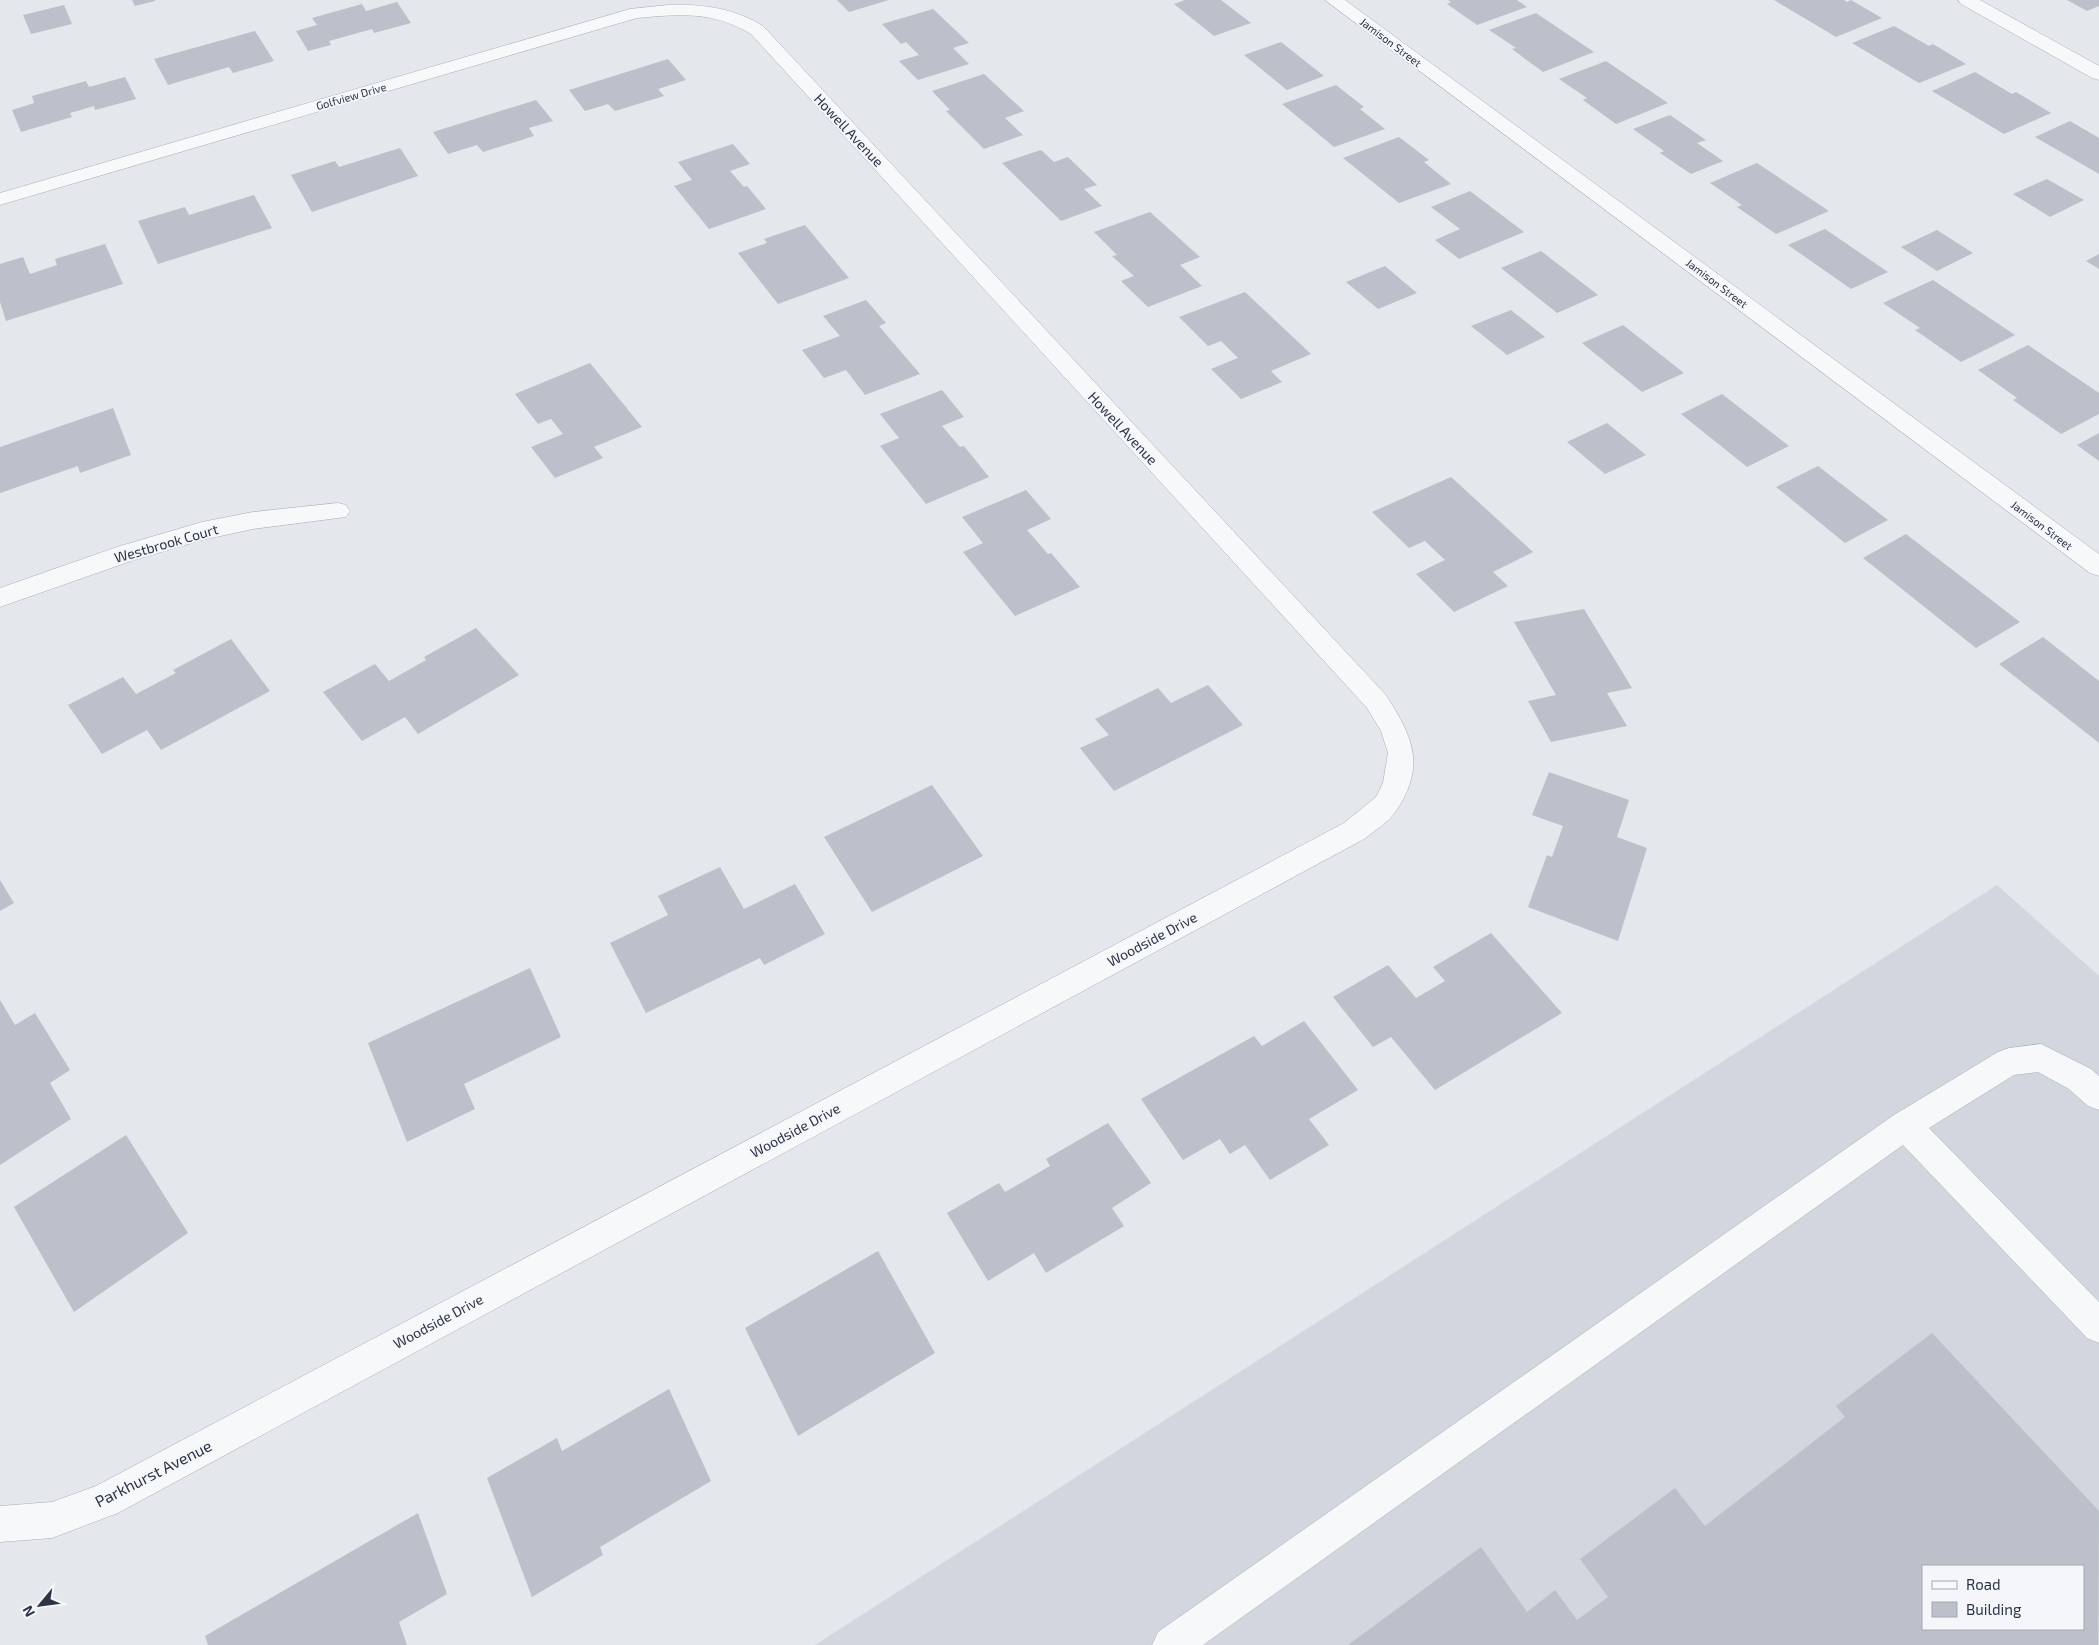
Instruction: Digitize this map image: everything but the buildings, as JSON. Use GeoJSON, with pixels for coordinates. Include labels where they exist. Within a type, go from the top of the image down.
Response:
{"type":"FeatureCollection","features":[{"type":"Feature","properties":{"kind":"street","name":"Jamison Street"},"geometry":{"type":"LineString","coordinates":[[1334,0],[2099,567]]}},
{"type":"Feature","properties":{"kind":"street"},"geometry":{"type":"LineString","coordinates":[[1968,0],[2099,74]]}},
{"type":"Feature","properties":{"kind":"street","name":"Golfview Drive"},"geometry":{"type":"LineString","coordinates":[[0,199],[636,13],[683,8],[705,10]]}},
{"type":"Feature","properties":{"kind":"street","name":"Howell Avenue"},"geometry":{"type":"LineString","coordinates":[[705,10],[743,20],[757,30],[1376,701],[1394,729],[1400,753],[1397,783],[1386,805],[1354,831],[1292,864]]}},
{"type":"Feature","properties":{"kind":"street","name":"Westbrook Court"},"geometry":{"type":"LineString","coordinates":[[0,598],[151,545],[204,530],[263,518],[338,511]]}},
{"type":"Feature","properties":{"kind":"street","name":"Woodside Drive"},"geometry":{"type":"LineString","coordinates":[[298,1396],[1292,864]]}},
{"type":"Feature","properties":{"kind":"street"},"geometry":{"type":"LineString","coordinates":[[1171,1645],[1904,1125],[2009,1062],[2041,1058],[2080,1079],[2099,1096]]}},
{"type":"Feature","properties":{"kind":"street"},"geometry":{"type":"LineString","coordinates":[[1904,1125],[2099,1326]]}},
{"type":"Feature","properties":{"kind":"street","name":"Parkhurst Avenue"},"geometry":{"type":"LineString","coordinates":[[0,1524],[52,1520],[105,1500],[298,1396]]}},
{"type":"Feature","properties":{"kind":"shaded area"},"geometry":{"type":"Polygon","coordinates":[[[1997,885],[2099,976],[2099,1645],[815,1645],[1997,885]]]}}]}
